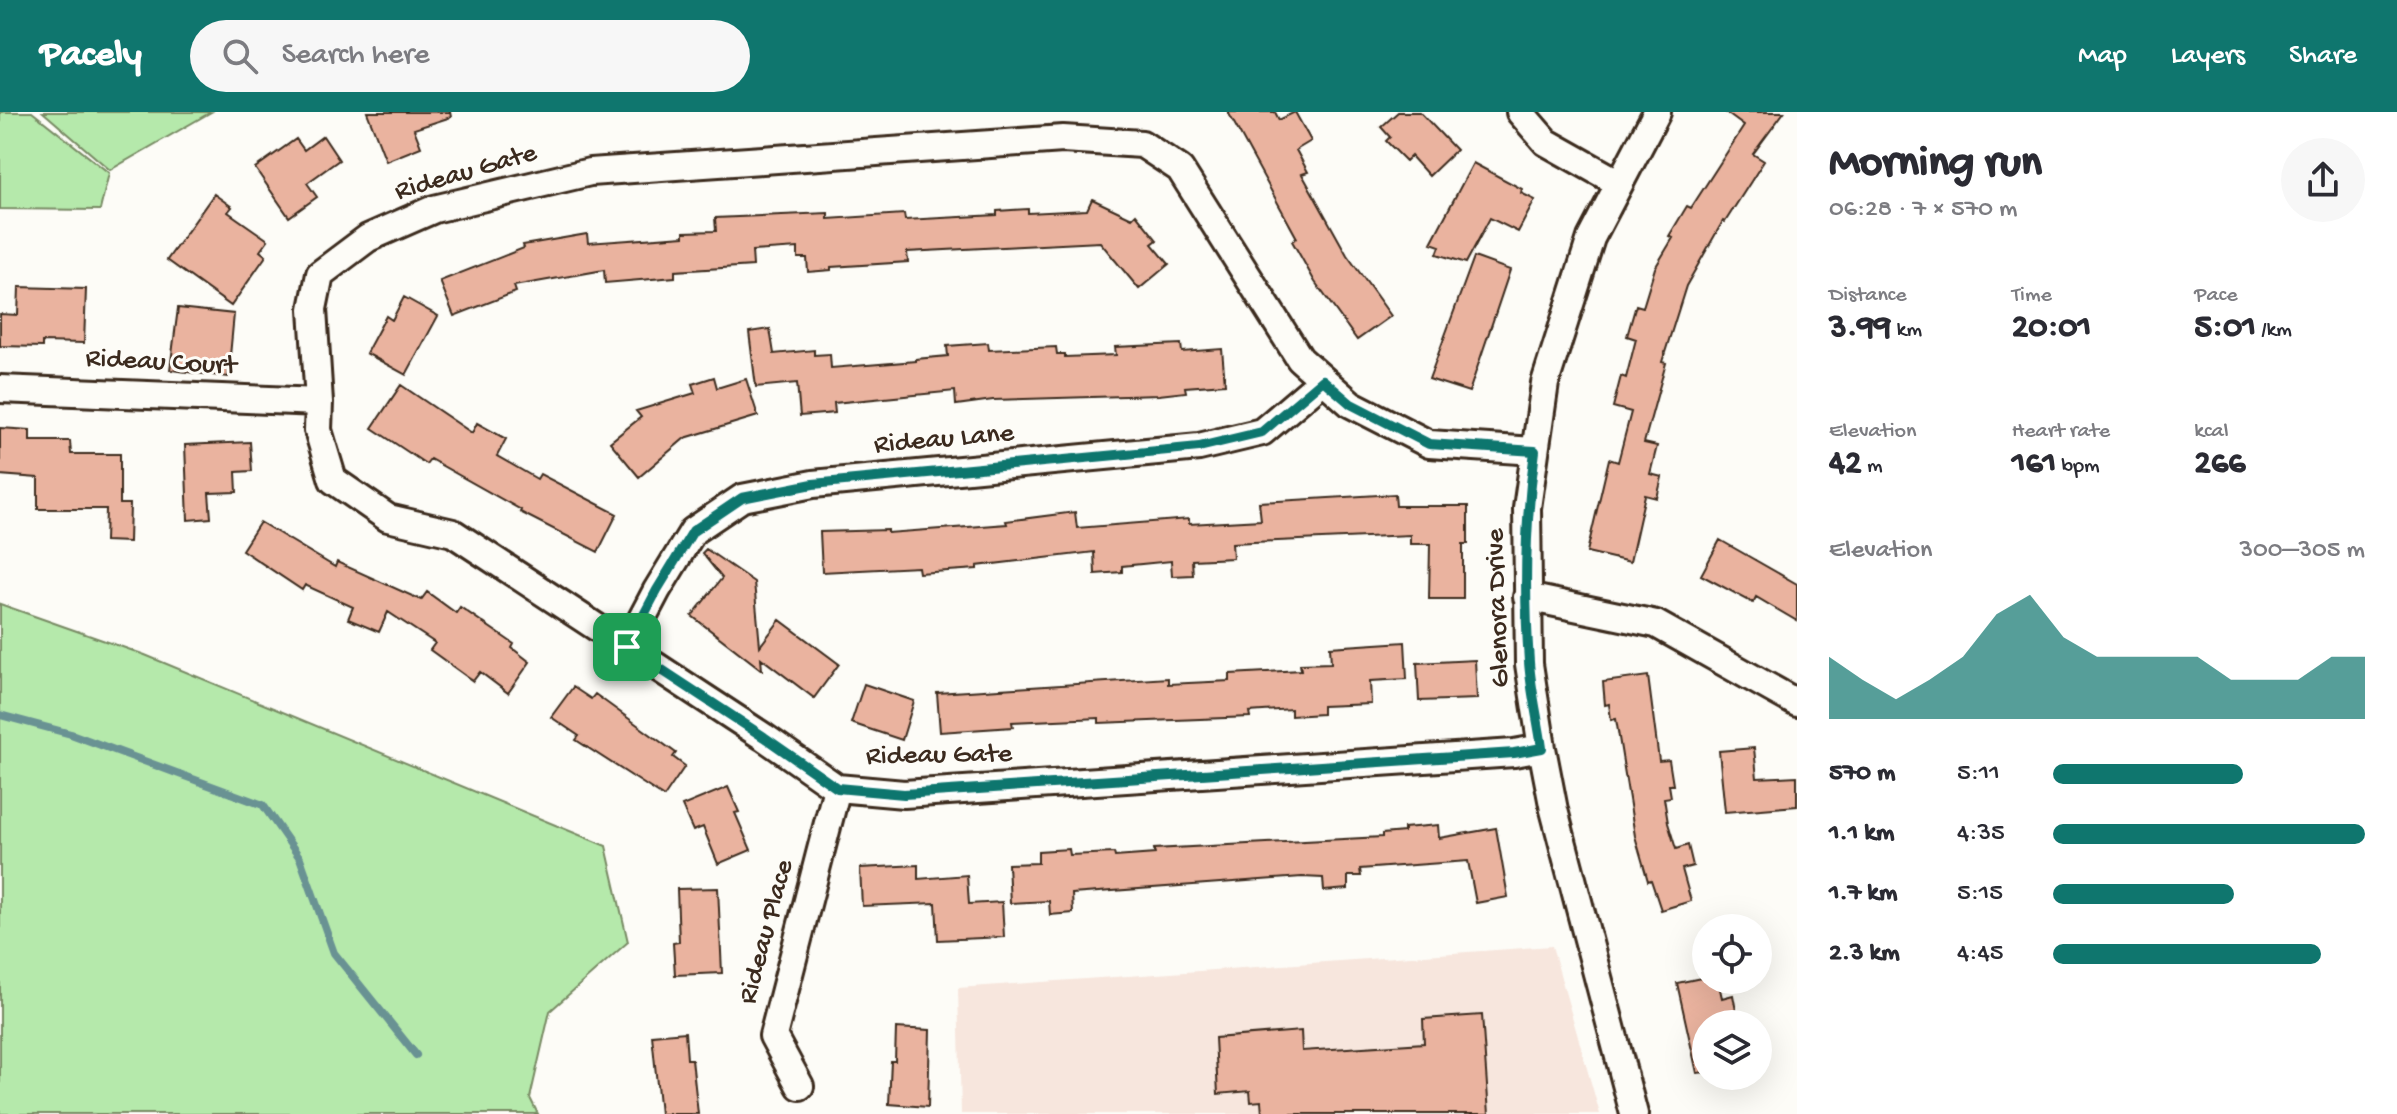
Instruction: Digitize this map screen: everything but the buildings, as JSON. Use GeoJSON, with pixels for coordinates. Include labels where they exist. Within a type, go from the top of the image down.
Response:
{"type":"FeatureCollection","features":[{"type":"Feature","properties":{"kind":"street"},"geometry":{"type":"LineString","coordinates":[[1520,112],[1546,142],[1619,183]]}},
{"type":"Feature","properties":{"kind":"street","name":"Glenora Drive"},"geometry":{"type":"LineString","coordinates":[[1634,1114],[1554,810],[1542,748],[1529,664],[1527,508],[1545,383],[1591,238],[1657,112]]}},
{"type":"Feature","properties":{"kind":"street","name":"Rideau Gate"},"geometry":{"type":"LineString","coordinates":[[1535,451],[1429,444],[1351,404],[1300,359],[1180,169],[1142,144],[1063,139],[590,172],[434,209],[368,238],[320,274],[313,309],[318,430],[333,480],[388,518],[453,533],[837,788],[904,794],[1514,753],[1542,748]]}},
{"type":"Feature","properties":{"kind":"street","name":"Rideau Lane"},"geometry":{"type":"LineString","coordinates":[[627,647],[693,531],[742,498],[813,484],[1199,447],[1262,432],[1323,380]]}},
{"type":"Feature","properties":{"kind":"street","name":"Rideau Court"},"geometry":{"type":"LineString","coordinates":[[0,389],[319,402]]}},
{"type":"Feature","properties":{"kind":"street"},"geometry":{"type":"LineString","coordinates":[[1527,597],[1656,624],[1797,703]]}},
{"type":"Feature","properties":{"kind":"street","name":"Rideau Place"},"geometry":{"type":"LineString","coordinates":[[800,1086],[773,1036],[837,788]]}},
{"type":"Feature","properties":{"kind":"shaded area"},"geometry":{"type":"Polygon","coordinates":[[[1552,946],[1600,1114],[961,1114],[958,988],[1552,946]]]}},
{"type":"Feature","properties":{"kind":"green space"},"geometry":{"type":"Polygon","coordinates":[[[0,112],[32,112],[109,173],[100,210],[0,209],[0,112]]]}},
{"type":"Feature","properties":{"kind":"green space"},"geometry":{"type":"Polygon","coordinates":[[[43,112],[211,112],[110,170],[43,112]]]}},
{"type":"Feature","properties":{"kind":"green space"},"geometry":{"type":"Polygon","coordinates":[[[0,604],[145,655],[606,846],[628,942],[550,1011],[530,1098],[538,1114],[0,1114],[0,604]]]}},
{"type":"Feature","properties":{"kind":"waterway"},"geometry":{"type":"LineString","coordinates":[[0,715],[71,734],[263,805],[300,858],[334,953],[416,1055]]}},
{"type":"Feature","properties":{"kind":"route"},"geometry":{"type":"LineString","coordinates":[[1323,380],[1351,404],[1429,444],[1535,451],[1527,508],[1527,597],[1529,664],[1542,748],[1514,753],[904,794],[837,788],[627,647],[693,531],[742,498],[813,484],[1199,447],[1262,432],[1323,380]]}}]}
